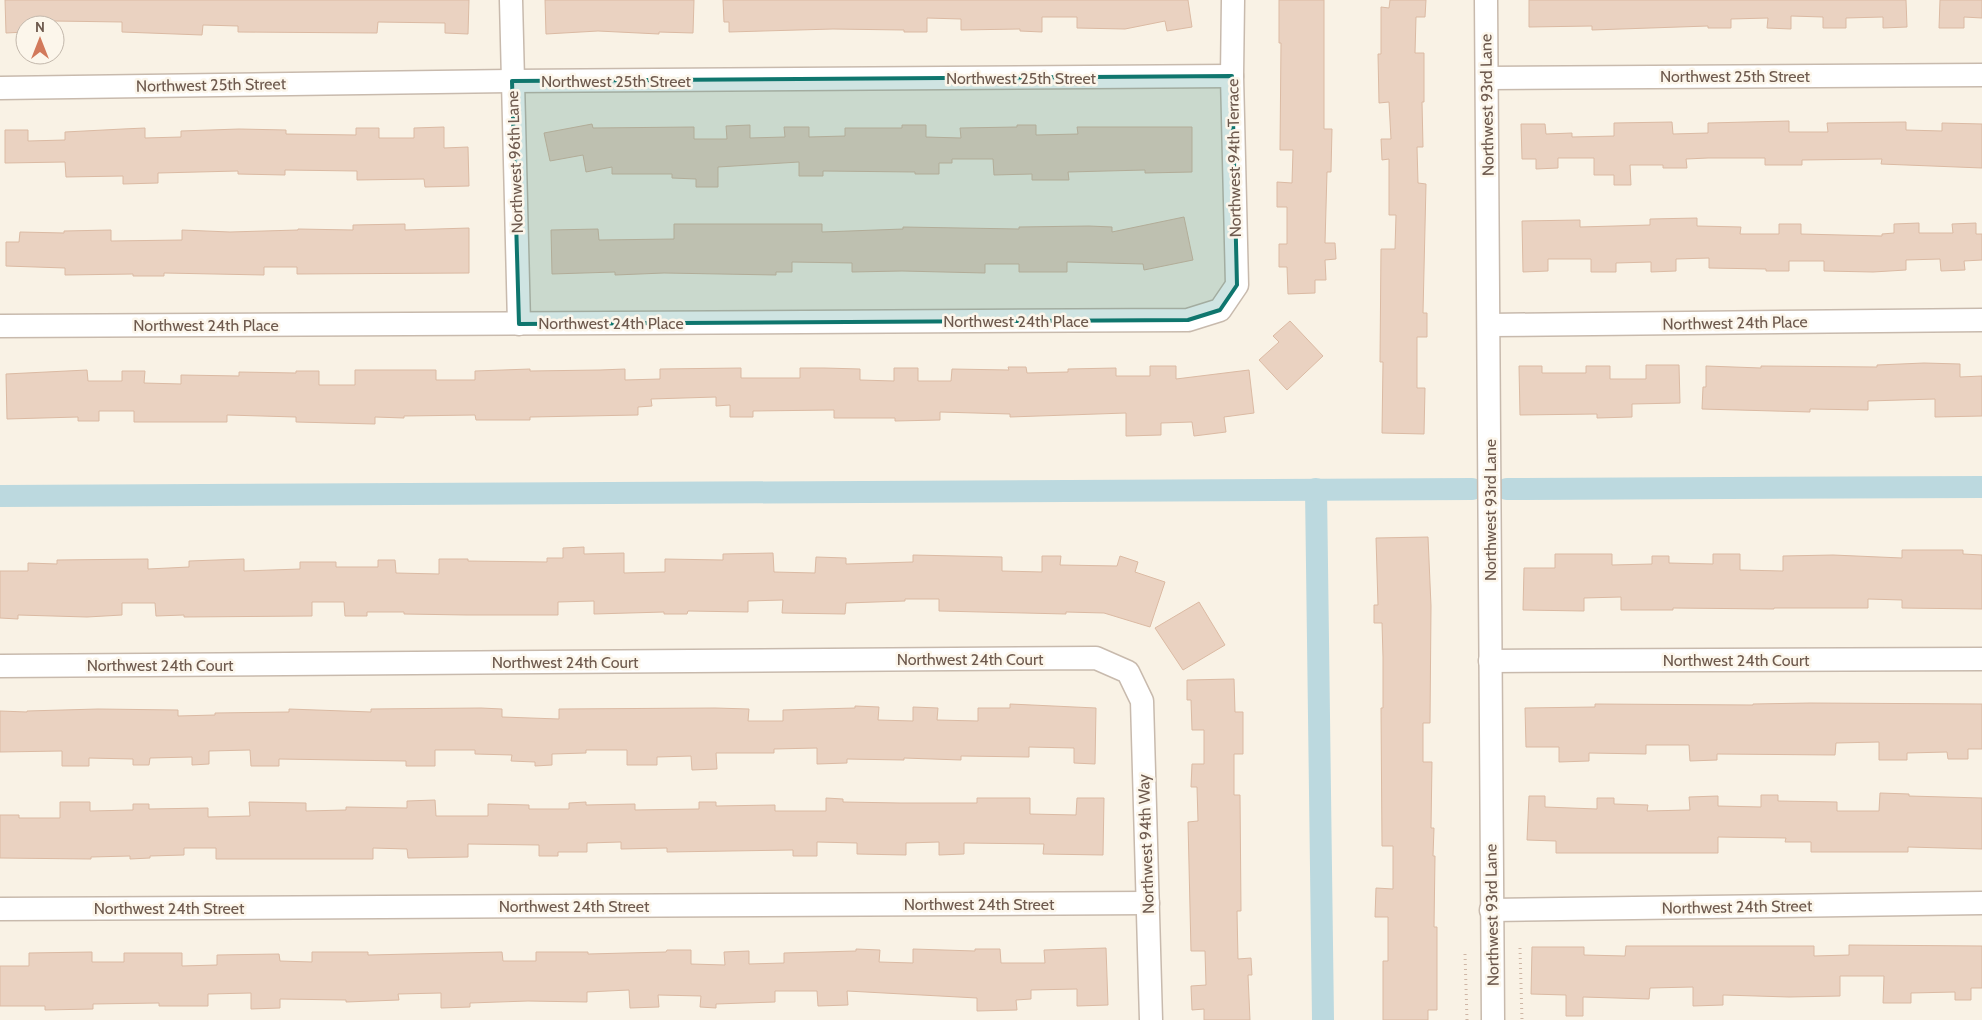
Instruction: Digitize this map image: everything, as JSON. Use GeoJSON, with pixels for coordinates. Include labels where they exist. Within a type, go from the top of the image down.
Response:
{"type":"FeatureCollection","features":[{"type":"Feature","properties":{"kind":"street","name":"Northwest 96th Lane"},"geometry":{"type":"LineString","coordinates":[[511,0],[519,324]]}},
{"type":"Feature","properties":{"kind":"street","name":"Northwest 94th Terrace"},"geometry":{"type":"LineString","coordinates":[[1220,310],[1237,285],[1232,76],[1233,0]]}},
{"type":"Feature","properties":{"kind":"street","name":"Northwest 93rd Lane"},"geometry":{"type":"LineString","coordinates":[[1486,0],[1493,1020]]}},
{"type":"Feature","properties":{"kind":"street","name":"Northwest 25th Street"},"geometry":{"type":"LineString","coordinates":[[1487,78],[1982,75]]}},
{"type":"Feature","properties":{"kind":"street","name":"Northwest 25th Street"},"geometry":{"type":"LineString","coordinates":[[0,88],[1232,76]]}},
{"type":"Feature","properties":{"kind":"street","name":"Northwest 24th Place"},"geometry":{"type":"LineString","coordinates":[[0,326],[1188,320],[1220,310]]}},
{"type":"Feature","properties":{"kind":"street","name":"Northwest 24th Place"},"geometry":{"type":"LineString","coordinates":[[1489,325],[1982,320]]}},
{"type":"Feature","properties":{"kind":"street","name":"Northwest 24th Court"},"geometry":{"type":"LineString","coordinates":[[0,666],[1096,658],[1128,672]]}},
{"type":"Feature","properties":{"kind":"street","name":"Northwest 24th Court"},"geometry":{"type":"LineString","coordinates":[[1490,661],[1982,659]]}},
{"type":"Feature","properties":{"kind":"street","name":"Northwest 94th Way"},"geometry":{"type":"LineString","coordinates":[[1128,672],[1142,701],[1151,1020]]}},
{"type":"Feature","properties":{"kind":"street","name":"Northwest 24th Street"},"geometry":{"type":"LineString","coordinates":[[0,909],[1148,903]]}},
{"type":"Feature","properties":{"kind":"street","name":"Northwest 24th Street"},"geometry":{"type":"LineString","coordinates":[[1492,910],[1982,903]]}},
{"type":"Feature","properties":{"kind":"path"},"geometry":{"type":"LineString","coordinates":[[1520,948],[1522,1020]]}},
{"type":"Feature","properties":{"kind":"path"},"geometry":{"type":"LineString","coordinates":[[1465,954],[1467,1020]]}},
{"type":"Feature","properties":{"kind":"highlighted area"},"geometry":{"type":"Polygon","coordinates":[[[1232,76],[1237,285],[1220,310],[1188,320],[519,324],[512,81],[1232,76]]]}},
{"type":"Feature","properties":{"kind":"building"},"geometry":{"type":"Polygon","coordinates":[[[5,0],[469,0],[468,34],[445,33],[445,23],[378,22],[377,33],[238,32],[238,26],[203,25],[202,35],[122,32],[122,22],[65,21],[65,15],[15,15],[15,33],[6,33],[5,0]]]}},
{"type":"Feature","properties":{"kind":"building"},"geometry":{"type":"Polygon","coordinates":[[[545,0],[694,0],[693,33],[659,32],[659,34],[598,31],[546,34],[545,0]]]}},
{"type":"Feature","properties":{"kind":"building"},"geometry":{"type":"Polygon","coordinates":[[[723,0],[1188,0],[1192,27],[1167,31],[1165,21],[1125,29],[1077,28],[1077,17],[1042,17],[1042,32],[1020,31],[1020,29],[961,30],[961,19],[927,18],[927,32],[833,29],[729,32],[729,22],[724,22],[723,0]]]}},
{"type":"Feature","properties":{"kind":"building"},"geometry":{"type":"Polygon","coordinates":[[[1279,0],[1324,0],[1324,129],[1332,129],[1331,172],[1327,172],[1325,243],[1335,243],[1336,259],[1325,260],[1326,280],[1315,280],[1315,293],[1288,294],[1287,267],[1279,267],[1279,244],[1287,244],[1287,207],[1277,207],[1277,182],[1292,183],[1293,150],[1280,150],[1281,43],[1279,43],[1279,0]]]}},
{"type":"Feature","properties":{"kind":"building"},"geometry":{"type":"Polygon","coordinates":[[[1390,0],[1426,0],[1425,17],[1416,17],[1415,53],[1424,53],[1423,147],[1417,147],[1418,183],[1426,184],[1423,313],[1427,313],[1427,337],[1417,337],[1417,388],[1425,388],[1424,434],[1382,433],[1383,362],[1380,362],[1381,249],[1395,249],[1396,215],[1389,215],[1389,159],[1382,160],[1381,139],[1391,139],[1389,102],[1379,103],[1378,54],[1381,54],[1381,7],[1389,8],[1390,0]]]}},
{"type":"Feature","properties":{"kind":"building"},"geometry":{"type":"Polygon","coordinates":[[[1529,0],[1906,0],[1907,27],[1883,28],[1883,17],[1846,18],[1846,28],[1823,28],[1823,17],[1791,16],[1791,29],[1767,28],[1768,18],[1731,19],[1731,28],[1708,28],[1708,26],[1592,30],[1592,26],[1529,27],[1529,0]]]}},
{"type":"Feature","properties":{"kind":"building"},"geometry":{"type":"Polygon","coordinates":[[[1940,0],[1982,0],[1982,18],[1964,17],[1964,28],[1939,28],[1940,0]]]}},
{"type":"Feature","properties":{"kind":"building"},"geometry":{"type":"Polygon","coordinates":[[[1789,121],[1789,132],[1828,132],[1827,123],[1906,122],[1906,130],[1942,131],[1942,123],[1982,124],[1982,168],[1881,164],[1882,159],[1802,160],[1802,165],[1765,165],[1765,158],[1686,159],[1687,168],[1663,168],[1663,165],[1630,165],[1631,185],[1614,185],[1614,175],[1594,175],[1594,158],[1558,158],[1558,168],[1536,169],[1536,159],[1522,159],[1521,124],[1545,124],[1546,134],[1572,133],[1572,137],[1614,136],[1614,123],[1672,122],[1673,134],[1708,133],[1708,123],[1789,121]]]}},
{"type":"Feature","properties":{"kind":"building"},"geometry":{"type":"Polygon","coordinates":[[[592,124],[593,128],[694,127],[694,139],[727,139],[726,126],[750,125],[750,138],[785,137],[784,127],[809,127],[809,137],[845,136],[845,128],[902,128],[902,125],[926,125],[926,137],[961,138],[960,128],[1017,127],[1017,125],[1036,125],[1036,135],[1078,134],[1077,127],[1192,127],[1192,172],[1145,173],[1145,170],[1068,172],[1069,180],[1032,180],[1032,174],[994,175],[993,159],[952,159],[952,163],[939,163],[939,174],[823,171],[823,176],[799,176],[799,162],[718,167],[718,187],[696,187],[696,179],[672,178],[672,174],[612,174],[612,167],[586,172],[583,155],[550,161],[544,133],[592,124]]]}},
{"type":"Feature","properties":{"kind":"building"},"geometry":{"type":"Polygon","coordinates":[[[444,127],[444,148],[468,147],[469,186],[425,187],[424,179],[357,180],[357,171],[285,170],[285,175],[238,174],[238,171],[158,173],[158,183],[123,184],[123,176],[66,177],[65,162],[5,163],[5,130],[28,130],[28,141],[65,140],[65,132],[145,128],[145,138],[181,137],[181,131],[239,129],[286,130],[286,134],[356,135],[356,128],[379,128],[379,138],[414,138],[414,128],[444,127]]]}},
{"type":"Feature","properties":{"kind":"building"},"geometry":{"type":"Polygon","coordinates":[[[1184,217],[1193,260],[1144,270],[1143,264],[1067,262],[1067,272],[1019,272],[1019,264],[985,264],[985,273],[852,272],[852,263],[792,262],[792,272],[776,272],[776,275],[664,273],[615,275],[615,272],[552,274],[551,230],[598,229],[599,240],[674,239],[674,224],[822,224],[822,232],[903,229],[903,227],[1019,229],[1019,227],[1089,226],[1112,227],[1112,232],[1184,217]]]}},
{"type":"Feature","properties":{"kind":"building"},"geometry":{"type":"Polygon","coordinates":[[[1697,218],[1697,226],[1741,227],[1740,234],[1779,234],[1779,224],[1801,224],[1801,234],[1882,236],[1882,234],[1894,233],[1894,224],[1919,223],[1919,233],[1953,233],[1952,224],[1976,223],[1976,234],[1982,234],[1982,260],[1964,261],[1965,270],[1941,271],[1940,259],[1906,260],[1906,270],[1873,272],[1824,271],[1824,261],[1789,261],[1789,271],[1766,271],[1766,269],[1709,268],[1709,258],[1676,259],[1676,271],[1651,272],[1651,262],[1616,263],[1616,272],[1591,272],[1591,259],[1548,259],[1548,271],[1523,272],[1522,221],[1580,220],[1580,227],[1650,225],[1650,219],[1697,218]]]}},
{"type":"Feature","properties":{"kind":"building"},"geometry":{"type":"Polygon","coordinates":[[[405,224],[405,230],[469,228],[469,273],[297,274],[297,267],[264,267],[264,275],[164,273],[164,276],[133,276],[133,274],[65,275],[65,268],[6,266],[6,242],[19,242],[20,232],[64,233],[64,231],[111,230],[111,241],[182,240],[182,230],[230,232],[298,229],[353,230],[353,225],[405,224]]]}},
{"type":"Feature","properties":{"kind":"building"},"geometry":{"type":"Polygon","coordinates":[[[1290,321],[1323,356],[1287,390],[1259,360],[1279,342],[1273,336],[1290,321]]]}},
{"type":"Feature","properties":{"kind":"building"},"geometry":{"type":"Polygon","coordinates":[[[1960,364],[1960,377],[1982,376],[1982,416],[1935,417],[1935,399],[1868,401],[1868,410],[1810,409],[1810,412],[1702,409],[1703,387],[1706,387],[1706,366],[1761,368],[1761,366],[1877,367],[1877,365],[1960,364]]]}},
{"type":"Feature","properties":{"kind":"building"},"geometry":{"type":"Polygon","coordinates":[[[1646,365],[1679,365],[1680,403],[1632,404],[1632,417],[1597,418],[1597,414],[1520,415],[1519,366],[1542,366],[1542,373],[1586,373],[1586,366],[1610,366],[1610,379],[1646,379],[1646,365]]]}},
{"type":"Feature","properties":{"kind":"building"},"geometry":{"type":"Polygon","coordinates":[[[1150,366],[1176,366],[1176,379],[1249,370],[1254,413],[1224,417],[1226,432],[1194,436],[1192,422],[1161,423],[1161,435],[1126,436],[1126,413],[1010,417],[1010,414],[940,412],[940,420],[895,421],[895,418],[834,418],[834,410],[753,411],[753,417],[730,417],[730,405],[716,406],[716,397],[651,399],[652,406],[638,407],[638,415],[530,417],[530,420],[476,420],[475,415],[404,416],[404,418],[375,417],[375,424],[296,422],[296,417],[227,415],[227,422],[134,422],[134,411],[99,411],[99,421],[78,421],[78,417],[7,419],[6,374],[87,370],[88,381],[122,381],[122,371],[145,371],[144,383],[181,384],[181,375],[239,376],[239,372],[296,373],[296,371],[319,371],[319,385],[355,385],[355,370],[436,370],[436,380],[475,380],[475,371],[625,369],[625,380],[660,379],[660,369],[741,368],[741,378],[800,378],[800,368],[824,368],[860,369],[860,380],[894,381],[894,368],[918,368],[918,381],[951,381],[952,369],[1009,370],[1008,367],[1026,367],[1027,373],[1068,372],[1068,369],[1116,368],[1116,376],[1150,376],[1150,366]]]}},
{"type":"Feature","properties":{"kind":"building"},"geometry":{"type":"Polygon","coordinates":[[[1428,537],[1431,606],[1430,723],[1423,723],[1423,762],[1432,762],[1431,828],[1434,828],[1433,856],[1435,856],[1434,927],[1437,927],[1437,1010],[1428,1010],[1428,1020],[1383,1020],[1383,961],[1388,961],[1388,917],[1375,917],[1376,888],[1393,889],[1393,846],[1382,846],[1381,708],[1383,708],[1383,657],[1382,623],[1374,623],[1374,605],[1378,605],[1376,538],[1428,537]]]}},
{"type":"Feature","properties":{"kind":"building"},"geometry":{"type":"Polygon","coordinates":[[[584,547],[584,554],[624,553],[624,573],[665,572],[665,559],[723,560],[723,554],[773,553],[774,572],[815,573],[816,557],[846,558],[846,564],[913,562],[913,555],[1002,557],[1002,571],[1042,572],[1042,556],[1061,556],[1060,565],[1117,566],[1120,556],[1138,562],[1135,572],[1165,582],[1150,627],[1104,613],[939,611],[939,599],[846,603],[845,614],[782,613],[783,600],[748,601],[748,612],[688,611],[687,614],[664,614],[664,612],[594,614],[594,601],[558,602],[558,615],[367,612],[367,616],[345,616],[344,602],[312,602],[312,616],[156,616],[155,603],[122,603],[122,615],[87,617],[18,615],[18,619],[0,618],[0,571],[28,571],[28,563],[57,564],[57,560],[148,559],[148,569],[189,567],[189,561],[244,559],[244,571],[300,569],[300,562],[336,562],[336,567],[378,567],[378,560],[395,560],[396,573],[439,574],[439,559],[547,562],[547,558],[563,558],[563,548],[584,547]]]}},
{"type":"Feature","properties":{"kind":"building"},"geometry":{"type":"Polygon","coordinates":[[[1902,550],[1963,550],[1963,554],[1982,555],[1982,609],[1902,608],[1902,600],[1868,599],[1868,608],[1673,608],[1673,610],[1621,610],[1621,597],[1584,598],[1584,611],[1523,610],[1524,568],[1555,568],[1555,554],[1612,554],[1612,565],[1652,564],[1652,556],[1669,556],[1669,563],[1713,564],[1713,554],[1740,554],[1740,570],[1783,571],[1783,556],[1833,555],[1902,558],[1902,550]]]}},
{"type":"Feature","properties":{"kind":"building"},"geometry":{"type":"Polygon","coordinates":[[[1199,602],[1225,645],[1183,670],[1155,628],[1199,602]]]}},
{"type":"Feature","properties":{"kind":"building"},"geometry":{"type":"Polygon","coordinates":[[[1234,679],[1235,712],[1243,712],[1243,754],[1234,754],[1234,795],[1240,795],[1241,911],[1237,911],[1238,959],[1251,958],[1252,975],[1248,975],[1250,1020],[1204,1020],[1204,1009],[1192,1010],[1191,986],[1206,985],[1205,951],[1191,951],[1188,822],[1198,821],[1197,787],[1191,787],[1192,764],[1204,764],[1204,730],[1192,730],[1191,700],[1187,700],[1187,680],[1234,679]]]}},
{"type":"Feature","properties":{"kind":"building"},"geometry":{"type":"Polygon","coordinates":[[[1810,703],[1982,704],[1982,749],[1968,749],[1968,759],[1948,759],[1947,752],[1907,753],[1907,760],[1879,760],[1879,742],[1836,743],[1835,755],[1717,754],[1717,760],[1690,761],[1689,745],[1646,745],[1646,754],[1589,753],[1589,761],[1559,762],[1559,747],[1526,747],[1525,708],[1595,707],[1595,704],[1753,705],[1810,703]]]}},
{"type":"Feature","properties":{"kind":"building"},"geometry":{"type":"Polygon","coordinates":[[[1010,704],[1096,708],[1095,764],[1074,763],[1074,748],[1029,747],[1029,757],[961,756],[961,760],[847,759],[847,763],[817,764],[817,748],[774,749],[774,753],[716,753],[717,769],[692,770],[691,756],[657,757],[657,765],[627,765],[627,750],[586,750],[586,753],[552,754],[552,765],[535,766],[535,762],[511,761],[512,755],[475,754],[475,750],[435,750],[435,766],[406,766],[406,761],[279,759],[279,766],[251,766],[250,750],[209,751],[209,764],[192,765],[192,757],[150,758],[149,765],[133,765],[133,759],[89,758],[89,766],[62,766],[62,751],[0,752],[0,711],[178,710],[178,716],[215,715],[215,713],[289,712],[289,709],[371,712],[371,709],[481,708],[502,709],[502,717],[559,719],[559,709],[715,708],[749,709],[748,721],[783,721],[783,710],[855,708],[855,706],[879,707],[878,720],[913,721],[913,707],[938,708],[937,720],[978,721],[978,708],[1010,708],[1010,704]]]}},
{"type":"Feature","properties":{"kind":"building"},"geometry":{"type":"Polygon","coordinates":[[[1880,793],[1909,794],[1909,796],[1982,798],[1982,849],[1908,847],[1908,852],[1811,852],[1811,842],[1785,842],[1786,838],[1718,837],[1718,853],[1556,853],[1556,841],[1527,840],[1529,796],[1545,796],[1545,807],[1597,809],[1597,798],[1614,798],[1614,804],[1648,805],[1647,811],[1690,810],[1689,797],[1718,796],[1718,806],[1761,807],[1761,795],[1778,795],[1778,801],[1837,802],[1837,811],[1879,811],[1880,793]]]}},
{"type":"Feature","properties":{"kind":"building"},"geometry":{"type":"Polygon","coordinates":[[[826,798],[843,799],[843,802],[977,803],[977,798],[1030,798],[1030,814],[1076,815],[1077,798],[1104,798],[1103,855],[1043,854],[1044,844],[964,843],[964,854],[939,855],[939,842],[906,843],[906,855],[857,854],[857,843],[817,842],[817,856],[793,856],[793,850],[667,852],[667,848],[621,849],[621,842],[587,843],[587,852],[558,852],[558,856],[539,856],[539,845],[468,844],[468,857],[408,858],[407,849],[373,848],[373,859],[216,859],[216,848],[184,848],[184,855],[150,856],[150,858],[130,859],[130,856],[91,857],[91,859],[0,858],[0,815],[19,815],[19,818],[60,818],[60,802],[90,802],[90,811],[133,810],[133,804],[149,804],[149,809],[208,808],[208,817],[250,816],[249,802],[306,803],[306,811],[346,810],[346,807],[407,808],[407,801],[435,800],[436,816],[488,816],[488,804],[529,805],[529,809],[569,809],[569,803],[586,802],[586,805],[635,804],[635,810],[699,809],[699,802],[716,802],[716,806],[775,805],[775,811],[826,811],[826,798]]]}},
{"type":"Feature","properties":{"kind":"building"},"geometry":{"type":"Polygon","coordinates":[[[1849,945],[1982,946],[1982,988],[1971,988],[1971,1000],[1955,1000],[1955,992],[1911,993],[1911,1003],[1883,1003],[1884,976],[1840,976],[1840,996],[1723,995],[1723,1005],[1693,1006],[1693,987],[1650,988],[1649,999],[1583,997],[1583,1016],[1566,1016],[1566,995],[1531,994],[1532,947],[1584,947],[1584,955],[1625,956],[1626,946],[1814,946],[1814,956],[1849,955],[1849,945]]]}},
{"type":"Feature","properties":{"kind":"building"},"geometry":{"type":"Polygon","coordinates":[[[1106,948],[1108,1005],[1077,1006],[1077,989],[1031,990],[1031,999],[1016,1000],[1017,1010],[977,1011],[977,998],[847,991],[848,1005],[818,1006],[817,991],[775,991],[775,1002],[716,1004],[716,1008],[700,1007],[701,996],[658,995],[659,1007],[630,1008],[629,990],[587,992],[587,1002],[528,1001],[470,1003],[470,1007],[441,1008],[441,993],[398,994],[399,1000],[346,1002],[346,1000],[280,999],[280,1008],[251,1009],[251,993],[208,994],[208,1006],[159,1006],[159,1003],[93,1004],[93,1009],[45,1010],[45,1006],[0,1006],[0,966],[29,966],[29,953],[92,952],[92,962],[124,962],[124,953],[182,953],[182,966],[217,965],[217,955],[279,954],[280,961],[312,962],[312,952],[368,952],[368,955],[502,952],[503,961],[536,961],[536,952],[588,952],[588,954],[691,950],[691,964],[725,965],[724,952],[749,951],[749,964],[784,963],[784,953],[856,951],[856,949],[880,950],[879,962],[913,963],[913,949],[975,951],[975,949],[1000,949],[1001,963],[1045,963],[1044,950],[1106,948]]]}},
{"type":"Feature","properties":{"kind":"waterway"},"geometry":{"type":"LineString","coordinates":[[1507,489],[1982,487]]}},
{"type":"Feature","properties":{"kind":"waterway"},"geometry":{"type":"LineString","coordinates":[[1316,489],[1323,1020]]}},
{"type":"Feature","properties":{"kind":"waterway"},"geometry":{"type":"LineString","coordinates":[[0,496],[1472,489]]}}]}
